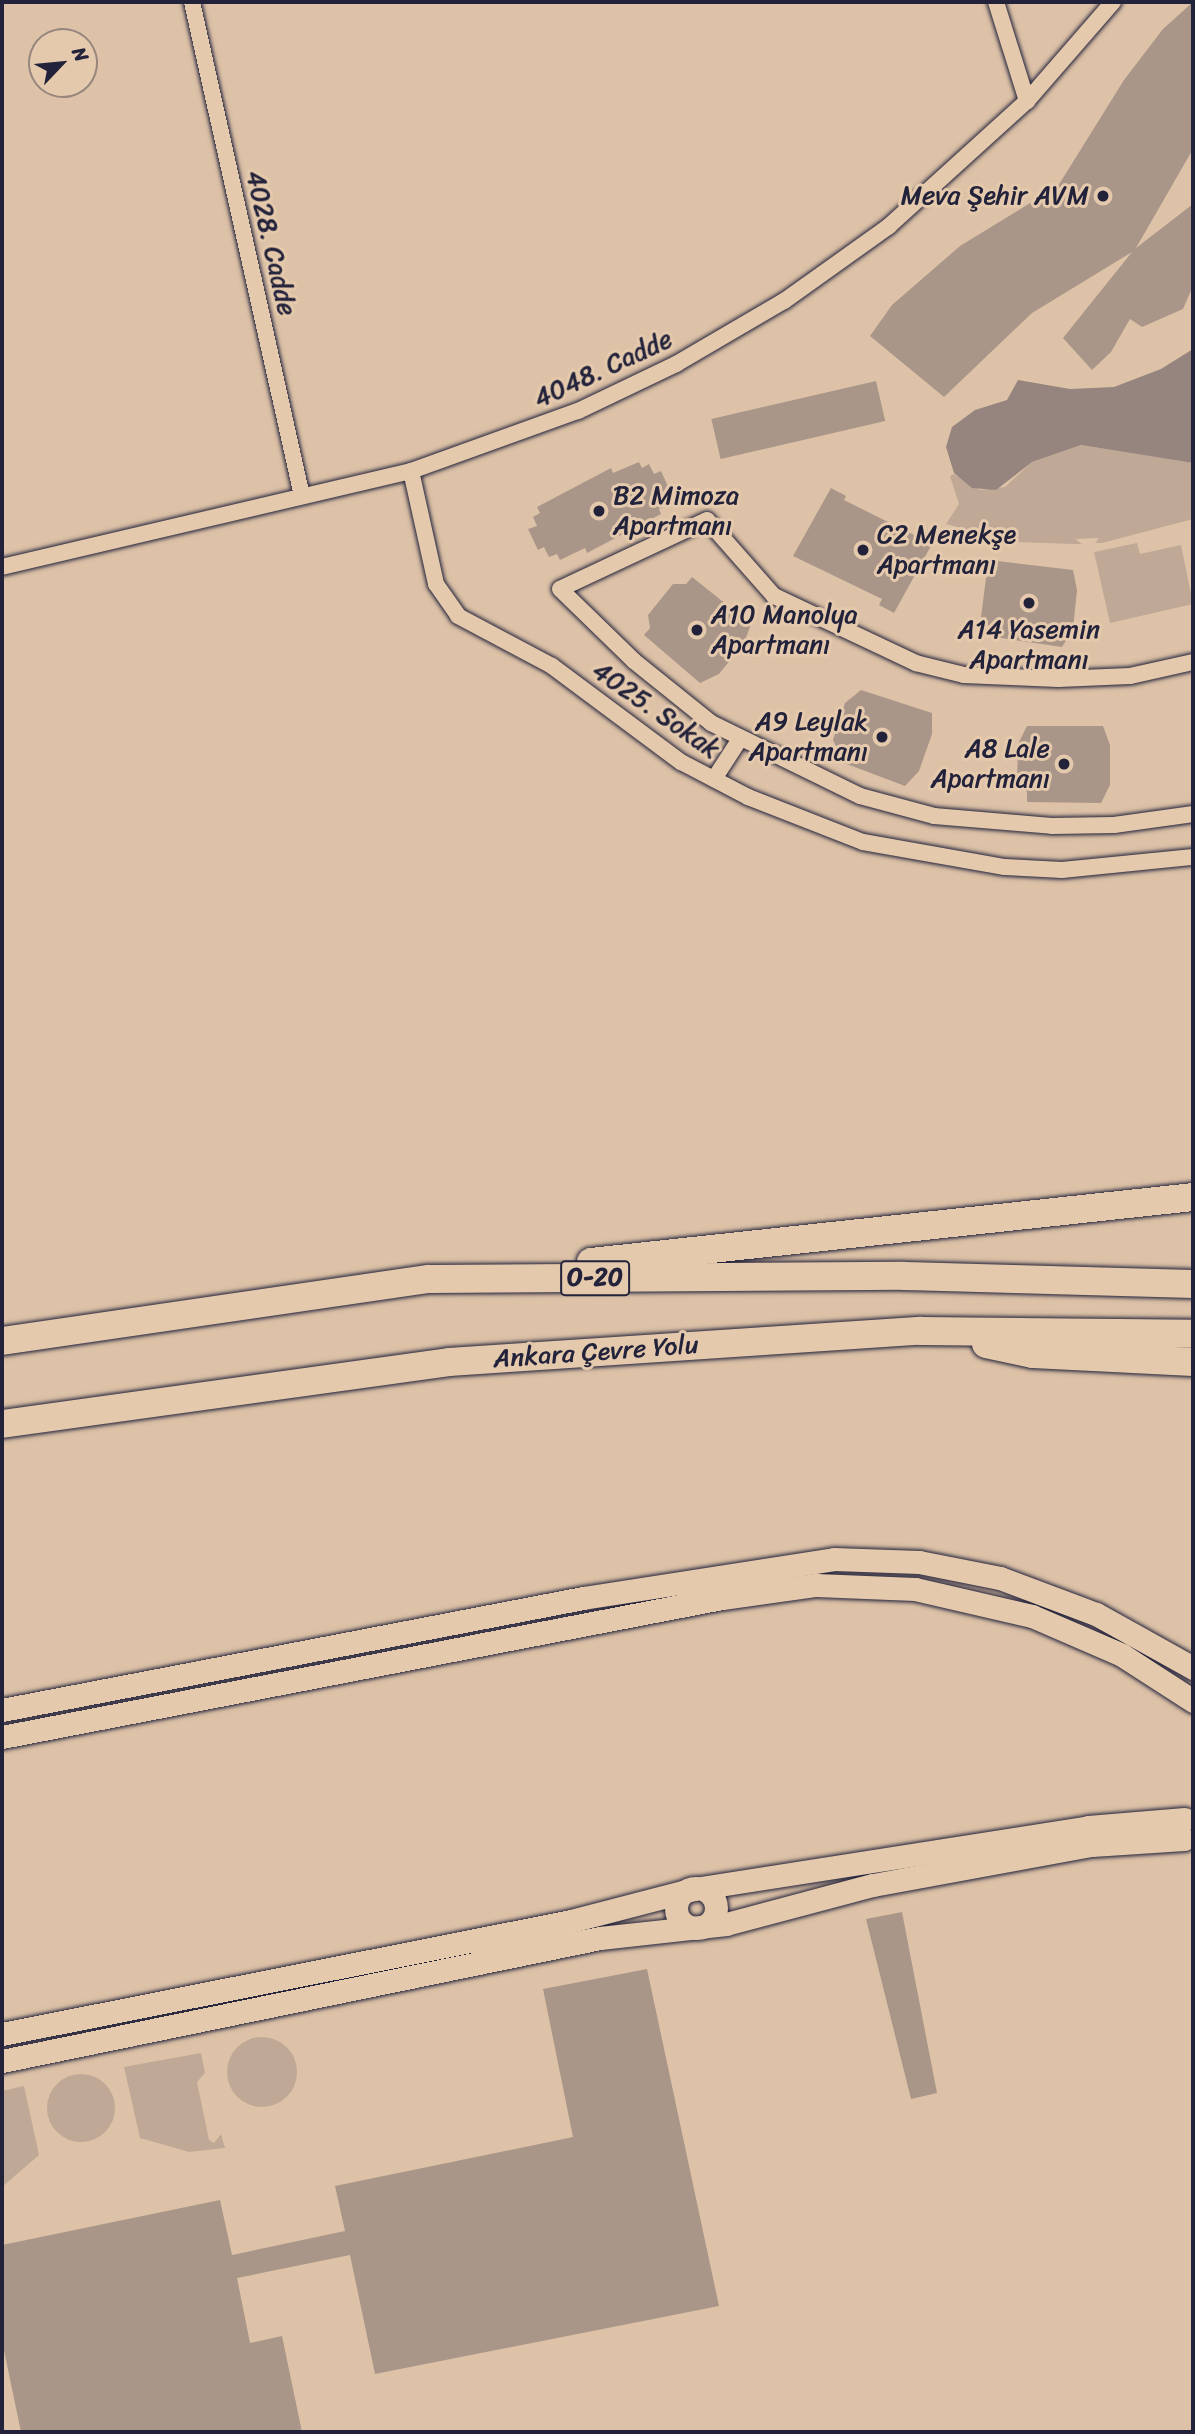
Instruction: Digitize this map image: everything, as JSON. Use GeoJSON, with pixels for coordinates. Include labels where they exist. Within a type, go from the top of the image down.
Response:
{"type":"FeatureCollection","features":[{"type":"Feature","properties":{"kind":"highway"},"geometry":{"type":"LineString","coordinates":[[429,1279],[1193,1197]]}},
{"type":"Feature","properties":{"kind":"highway","name":"O-20"},"geometry":{"type":"LineString","coordinates":[[2,1341],[429,1279],[904,1276],[1193,1284]]}},
{"type":"Feature","properties":{"kind":"highway"},"geometry":{"type":"LineString","coordinates":[[921,1331],[1033,1354],[1193,1362]]}},
{"type":"Feature","properties":{"kind":"highway","name":"Ankara Çevre Yolu"},"geometry":{"type":"LineString","coordinates":[[2,1424],[449,1362],[921,1331],[1193,1334]]}},
{"type":"Feature","properties":{"kind":"main road"},"geometry":{"type":"LineString","coordinates":[[2,1710],[583,1598],[834,1559],[919,1562],[1000,1578],[1096,1614],[1193,1668]]}},
{"type":"Feature","properties":{"kind":"main road"},"geometry":{"type":"LineString","coordinates":[[2,1737],[722,1598],[816,1585],[915,1589],[1032,1616],[1122,1655],[1193,1701]]}},
{"type":"Feature","properties":{"kind":"main road"},"geometry":{"type":"LineString","coordinates":[[2,2034],[571,1920],[694,1889],[1088,1827],[1185,1829],[901,1880],[699,1928],[600,1938],[2,2061]]}},
{"type":"Feature","properties":{"kind":"main road"},"geometry":{"type":"LineString","coordinates":[[694,1889],[711,1895],[716,1906],[714,1918],[699,1928]]}},
{"type":"Feature","properties":{"kind":"street","name":"4028. Cadde"},"geometry":{"type":"LineString","coordinates":[[192,2],[302,496]]}},
{"type":"Feature","properties":{"kind":"street"},"geometry":{"type":"LineString","coordinates":[[996,2],[1027,101]]}},
{"type":"Feature","properties":{"kind":"street","name":"4048. Cadde"},"geometry":{"type":"LineString","coordinates":[[2,566],[411,471],[578,411],[676,364],[784,301],[889,226],[1027,101],[1113,2]]}},
{"type":"Feature","properties":{"kind":"street","name":"4025. Sokak"},"geometry":{"type":"LineString","coordinates":[[411,471],[436,584],[458,616],[552,666],[681,762],[714,779],[817,826],[923,856],[1062,870],[1193,857]]}},
{"type":"Feature","properties":{"kind":"street"},"geometry":{"type":"LineString","coordinates":[[1193,662],[1130,676],[1059,679],[964,675],[916,663],[774,596],[707,520],[560,589],[634,661],[711,723],[860,796],[934,816],[1114,825],[1193,814]]}},
{"type":"Feature","properties":{"kind":"street"},"geometry":{"type":"LineString","coordinates":[[714,779],[740,739]]}},
{"type":"Feature","properties":{"kind":"shaded area"},"geometry":{"type":"Polygon","coordinates":[[[1193,349],[1193,463],[1081,445],[1032,462],[996,490],[972,488],[954,473],[946,447],[952,427],[975,410],[1007,400],[1018,380],[1070,389],[1114,387],[1161,369],[1193,349]]]}},
{"type":"Feature","properties":{"kind":"shaded area"},"geometry":{"type":"Polygon","coordinates":[[[1081,445],[1193,463],[1193,519],[1102,543],[1095,543],[1099,538],[1075,539],[1082,544],[1014,542],[946,524],[959,504],[950,476],[954,474],[980,490],[1005,487],[1032,462],[1081,445]]]}},
{"type":"Feature","properties":{"kind":"shaded area"},"geometry":{"type":"Polygon","coordinates":[[[1137,543],[1140,554],[1181,545],[1193,604],[1110,623],[1094,552],[1137,543]]]}},
{"type":"Feature","properties":{"kind":"shaded area"},"geometry":{"type":"Polygon","coordinates":[[[255,2037],[269,2037],[282,2043],[291,2052],[297,2072],[295,2085],[287,2097],[269,2107],[255,2107],[242,2101],[233,2092],[227,2079],[227,2065],[233,2052],[242,2043],[255,2037]]]}},
{"type":"Feature","properties":{"kind":"shaded area"},"geometry":{"type":"Polygon","coordinates":[[[201,2053],[205,2073],[197,2082],[209,2140],[214,2143],[221,2134],[225,2148],[189,2152],[140,2138],[124,2067],[201,2053]]]}},
{"type":"Feature","properties":{"kind":"shaded area"},"geometry":{"type":"Polygon","coordinates":[[[81,2074],[94,2077],[105,2084],[112,2095],[115,2108],[112,2121],[105,2132],[94,2139],[81,2142],[68,2139],[57,2132],[50,2121],[47,2108],[50,2095],[57,2084],[68,2077],[81,2074]]]}},
{"type":"Feature","properties":{"kind":"shaded area"},"geometry":{"type":"Polygon","coordinates":[[[24,2086],[39,2155],[2,2187],[2,2091],[24,2086]]]}},
{"type":"Feature","properties":{"kind":"building","name":"Meva Şehir AVM"},"geometry":{"type":"Polygon","coordinates":[[[1193,2],[1193,149],[1136,248],[1193,204],[1193,286],[1183,309],[1142,327],[1130,319],[1111,352],[1092,370],[1063,338],[1132,252],[1032,313],[944,397],[870,336],[892,305],[960,246],[1058,186],[1124,80],[1163,29],[1193,2]]]}},
{"type":"Feature","properties":{"kind":"building"},"geometry":{"type":"Polygon","coordinates":[[[876,381],[885,421],[721,459],[711,419],[876,381]]]}},
{"type":"Feature","properties":{"kind":"building","name":"B2 Mimoza Apartmanı"},"geometry":{"type":"Polygon","coordinates":[[[639,462],[642,468],[649,464],[654,474],[661,471],[671,493],[664,496],[668,504],[659,509],[661,514],[587,553],[585,548],[560,560],[557,554],[549,557],[544,547],[538,550],[528,529],[537,526],[533,517],[540,513],[537,507],[611,468],[613,473],[639,462]]]}},
{"type":"Feature","properties":{"kind":"building","name":"C2 Menekşe Apartmanı"},"geometry":{"type":"Polygon","coordinates":[[[831,488],[846,496],[844,500],[932,544],[894,613],[879,605],[882,599],[793,556],[831,488]]]}},
{"type":"Feature","properties":{"kind":"building","name":"A14 Yasemin Apartmanı"},"geometry":{"type":"Polygon","coordinates":[[[998,561],[1073,570],[1077,590],[1073,629],[1062,647],[988,636],[990,627],[981,617],[986,578],[997,570],[998,561]]]}},
{"type":"Feature","properties":{"kind":"building","name":"A10 Manolya Apartmanı"},"geometry":{"type":"Polygon","coordinates":[[[692,577],[751,624],[744,643],[719,674],[700,683],[644,635],[650,628],[648,615],[673,584],[686,584],[692,577]]]}},
{"type":"Feature","properties":{"kind":"building","name":"A9 Leylak Apartmanı"},"geometry":{"type":"Polygon","coordinates":[[[861,690],[932,713],[932,734],[919,771],[905,786],[836,760],[839,752],[833,740],[845,703],[861,690]]]}},
{"type":"Feature","properties":{"kind":"building","name":"A8 Lale Apartmanı"},"geometry":{"type":"Polygon","coordinates":[[[1027,726],[1103,726],[1110,745],[1110,785],[1101,803],[1027,802],[1027,792],[1017,783],[1018,744],[1027,726]]]}},
{"type":"Feature","properties":{"kind":"building"},"geometry":{"type":"Polygon","coordinates":[[[902,1912],[937,2093],[911,2099],[866,1919],[902,1912]]]}},
{"type":"Feature","properties":{"kind":"building"},"geometry":{"type":"Polygon","coordinates":[[[647,1969],[719,2306],[375,2374],[350,2255],[237,2278],[250,2343],[282,2336],[302,2432],[21,2432],[2,2341],[2,2245],[220,2200],[232,2255],[345,2231],[335,2186],[573,2137],[543,1989],[647,1969]]]}},
{"type":"Feature","properties":{"kind":"place","name":"Meva Şehir AVM"},"geometry":{"type":"Point","coordinates":[1103,196]}},
{"type":"Feature","properties":{"kind":"place","name":"B2 Mimoza Apartmanı"},"geometry":{"type":"Point","coordinates":[599,511]}},
{"type":"Feature","properties":{"kind":"place","name":"C2 Menekşe Apartmanı"},"geometry":{"type":"Point","coordinates":[863,550]}},
{"type":"Feature","properties":{"kind":"place","name":"A14 Yasemin Apartmanı"},"geometry":{"type":"Point","coordinates":[1029,603]}},
{"type":"Feature","properties":{"kind":"place","name":"A10 Manolya Apartmanı"},"geometry":{"type":"Point","coordinates":[697,630]}},
{"type":"Feature","properties":{"kind":"place","name":"A9 Leylak Apartmanı"},"geometry":{"type":"Point","coordinates":[882,737]}},
{"type":"Feature","properties":{"kind":"place","name":"A8 Lale Apartmanı"},"geometry":{"type":"Point","coordinates":[1064,764]}}]}
